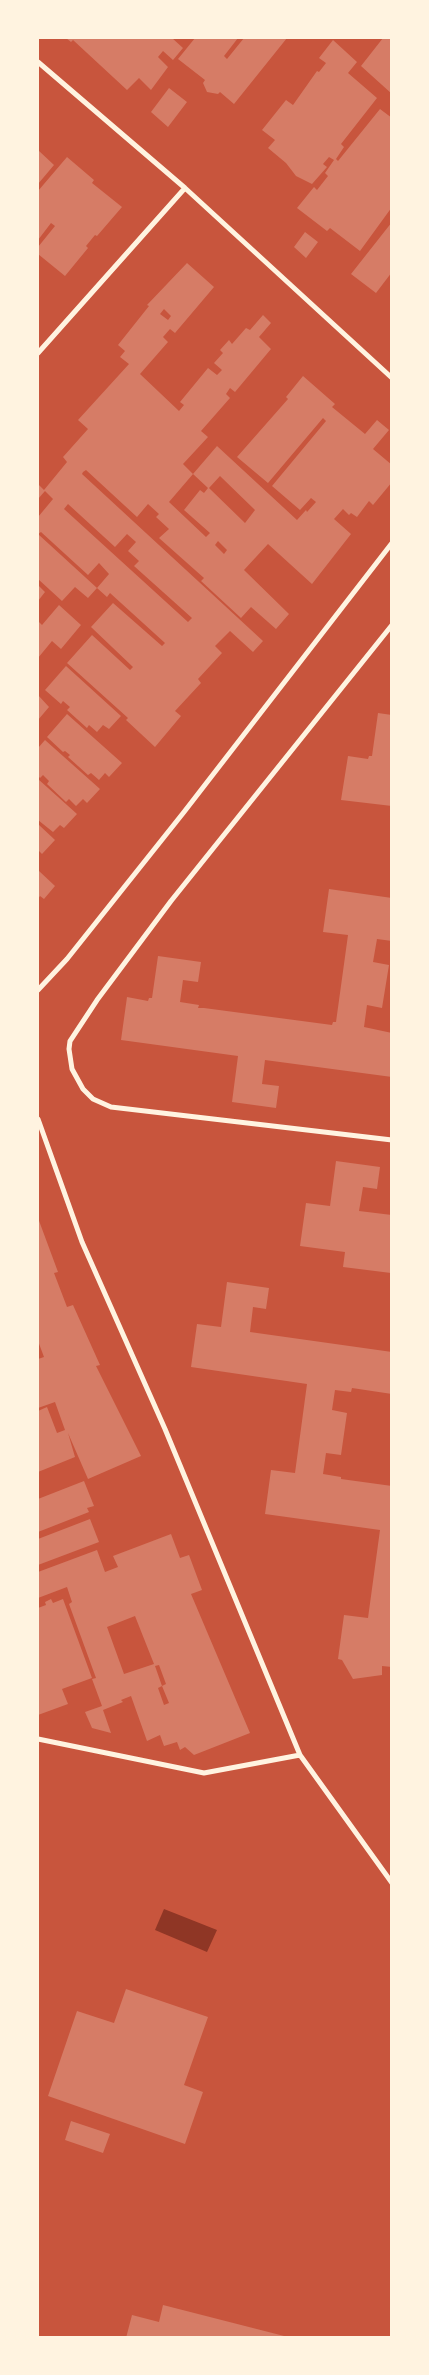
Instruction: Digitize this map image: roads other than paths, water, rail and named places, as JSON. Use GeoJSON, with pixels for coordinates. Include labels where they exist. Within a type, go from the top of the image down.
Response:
{"type":"FeatureCollection","features":[{"type":"Feature","properties":{"kind":"street"},"geometry":{"type":"LineString","coordinates":[[38,62],[185,188],[392,378]]}},
{"type":"Feature","properties":{"kind":"street"},"geometry":{"type":"LineString","coordinates":[[38,354],[185,188]]}},
{"type":"Feature","properties":{"kind":"street"},"geometry":{"type":"LineString","coordinates":[[38,990],[67,959],[159,843],[392,543]]}},
{"type":"Feature","properties":{"kind":"street"},"geometry":{"type":"LineString","coordinates":[[392,625],[171,901],[96,1000],[70,1041],[69,1049],[72,1069],[83,1089],[93,1099],[112,1107],[392,1140]]}},
{"type":"Feature","properties":{"kind":"street"},"geometry":{"type":"LineString","coordinates":[[38,1119],[82,1242],[165,1429],[300,1755],[392,1883]]}},
{"type":"Feature","properties":{"kind":"street"},"geometry":{"type":"LineString","coordinates":[[38,1739],[204,1773],[300,1755]]}}]}
